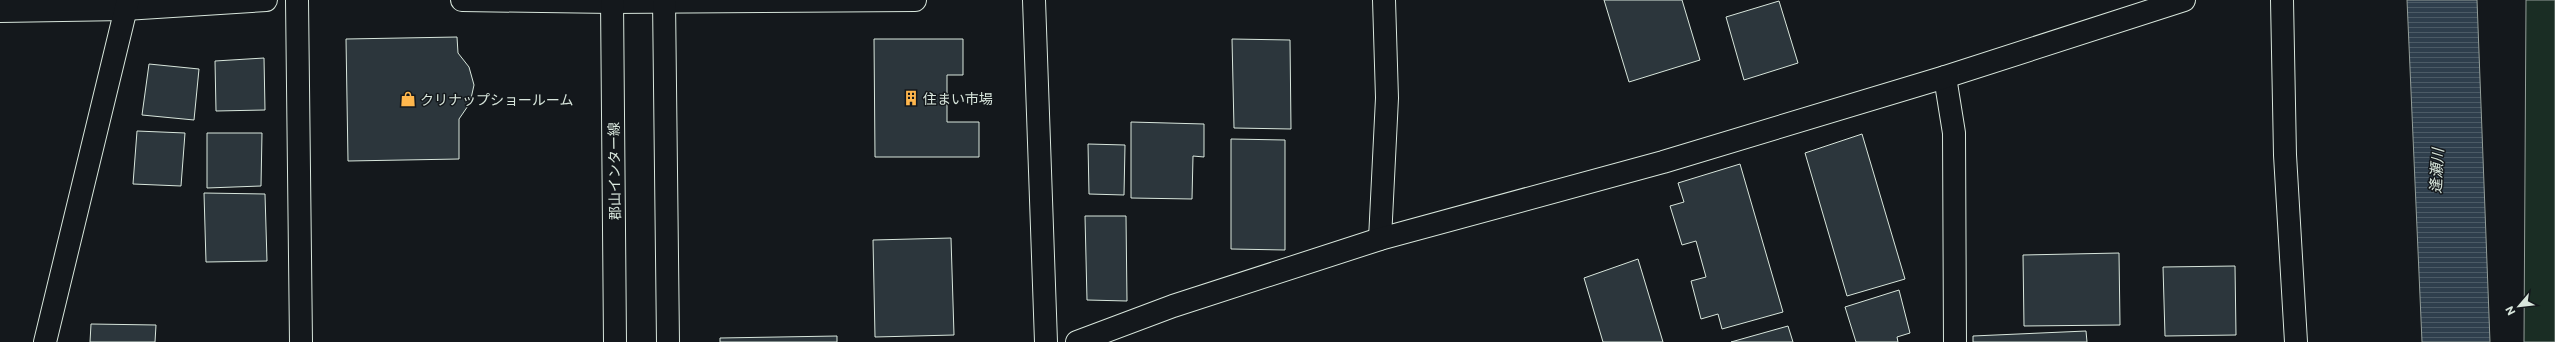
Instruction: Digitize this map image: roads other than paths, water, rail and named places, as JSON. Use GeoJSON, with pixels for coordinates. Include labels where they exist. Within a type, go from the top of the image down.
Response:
{"type":"FeatureCollection","features":[{"type":"Feature","properties":{"kind":"street"},"geometry":{"type":"LineString","coordinates":[[0,11],[266,0]]}},
{"type":"Feature","properties":{"kind":"street"},"geometry":{"type":"LineString","coordinates":[[297,0],[301,342]]}},
{"type":"Feature","properties":{"kind":"street"},"geometry":{"type":"LineString","coordinates":[[462,0],[915,0]]}},
{"type":"Feature","properties":{"kind":"street"},"geometry":{"type":"LineString","coordinates":[[1034,0],[1046,342]]}},
{"type":"Feature","properties":{"kind":"street"},"geometry":{"type":"LineString","coordinates":[[1380,239],[1387,98],[1384,0]]}},
{"type":"Feature","properties":{"kind":"street"},"geometry":{"type":"LineString","coordinates":[[1077,342],[1174,306],[1380,239],[1662,162],[1945,77],[2184,0]]}},
{"type":"Feature","properties":{"kind":"street"},"geometry":{"type":"LineString","coordinates":[[2282,0],[2285,155],[2296,342]]}},
{"type":"Feature","properties":{"kind":"street","name":"郡山インター線"},"geometry":{"type":"LineString","coordinates":[[612,1],[616,342]]}},
{"type":"Feature","properties":{"kind":"street"},"geometry":{"type":"LineString","coordinates":[[664,1],[668,342]]}},
{"type":"Feature","properties":{"kind":"street"},"geometry":{"type":"LineString","coordinates":[[45,342],[126,5]]}},
{"type":"Feature","properties":{"kind":"street"},"geometry":{"type":"LineString","coordinates":[[1945,77],[1954,133],[1955,342]]}},
{"type":"Feature","properties":{"kind":"water","name":"逢瀬川"},"geometry":{"type":"Polygon","coordinates":[[[2407,0],[2477,0],[2490,342],[2422,342],[2407,0]]]}},
{"type":"Feature","properties":{"kind":"place","name":"住まい市場"},"geometry":{"type":"Point","coordinates":[911,98]}},
{"type":"Feature","properties":{"kind":"place","name":"クリナップショールーム"},"geometry":{"type":"Point","coordinates":[408,99]}}]}
